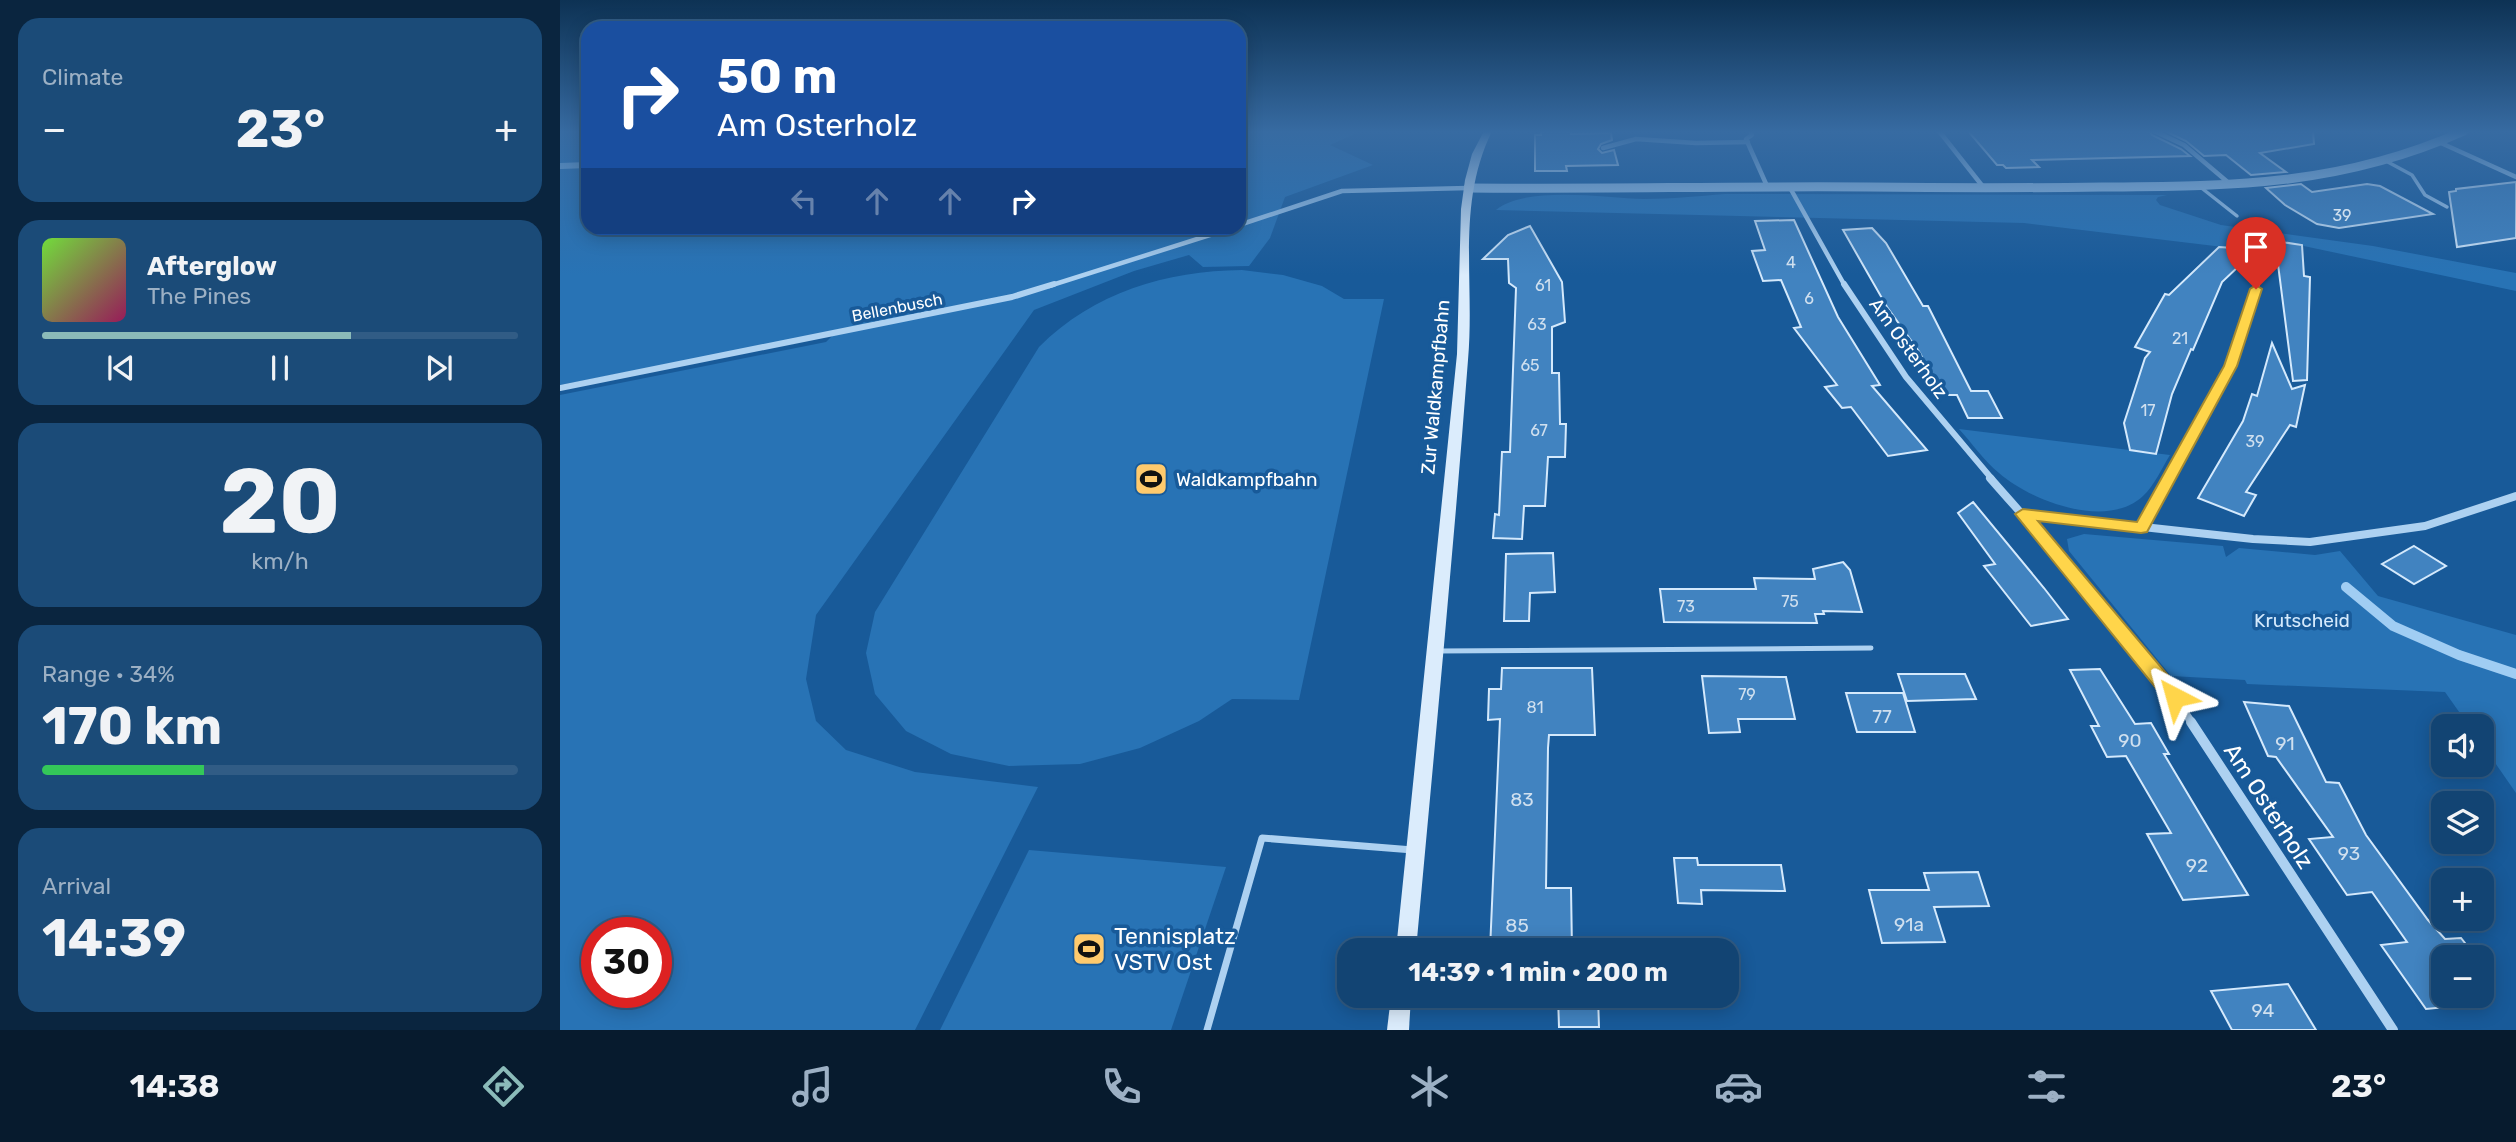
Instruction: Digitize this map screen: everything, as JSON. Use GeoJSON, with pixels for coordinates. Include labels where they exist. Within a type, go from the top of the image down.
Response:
{"type":"FeatureCollection","features":[{"type":"Feature","properties":{"kind":"main road","name":"Zur Waldkampfbahn"},"geometry":{"type":"LineString","coordinates":[[1406,938],[1463,353],[1470,179]]}},
{"type":"Feature","properties":{"kind":"main road"},"geometry":{"type":"LineString","coordinates":[[1398,1030],[1400,1008]]}},
{"type":"Feature","properties":{"kind":"street"},"geometry":{"type":"LineString","coordinates":[[1764,179],[1767,186]]}},
{"type":"Feature","properties":{"kind":"street"},"geometry":{"type":"LineString","coordinates":[[1977,179],[1984,188]]}},
{"type":"Feature","properties":{"kind":"street"},"geometry":{"type":"LineString","coordinates":[[2224,179],[2230,184]]}},
{"type":"Feature","properties":{"kind":"street"},"geometry":{"type":"LineString","coordinates":[[1246,223],[1342,191],[1767,186],[2199,186],[2283,179]]}},
{"type":"Feature","properties":{"kind":"street","name":"Am Osterholz"},"geometry":{"type":"LineString","coordinates":[[1789,186],[1829,261],[1906,377],[2175,697],[2393,1030]]}},
{"type":"Feature","properties":{"kind":"street","name":"Bellenbusch"},"geometry":{"type":"LineString","coordinates":[[560,388],[1012,297],[1210,235]]}},
{"type":"Feature","properties":{"kind":"street"},"geometry":{"type":"LineString","coordinates":[[2141,528],[2231,366],[2256,289],[2264,249]]}},
{"type":"Feature","properties":{"kind":"street"},"geometry":{"type":"LineString","coordinates":[[2023,514],[2141,528],[2309,542],[2425,526],[2516,496]]}},
{"type":"Feature","properties":{"kind":"lane"},"geometry":{"type":"LineString","coordinates":[[2415,179],[2425,195],[2447,207]]}},
{"type":"Feature","properties":{"kind":"lane"},"geometry":{"type":"LineString","coordinates":[[2199,186],[2237,216]]}},
{"type":"Feature","properties":{"kind":"lane"},"geometry":{"type":"LineString","coordinates":[[1434,651],[1871,648]]}},
{"type":"Feature","properties":{"kind":"lane"},"geometry":{"type":"LineString","coordinates":[[1207,1030],[1262,838],[1415,850]]}},
{"type":"Feature","properties":{"kind":"green space"},"geometry":{"type":"Polygon","coordinates":[[[560,179],[581,179],[581,235],[1246,235],[1246,179],[1334,179],[1285,197],[1270,238],[1249,266],[1203,267],[1189,255],[1134,271],[1034,310],[816,615],[806,679],[816,721],[846,750],[915,772],[1038,787],[915,1030],[560,1030],[560,395],[826,342],[837,331],[560,385],[560,179]]]}},
{"type":"Feature","properties":{"kind":"green space"},"geometry":{"type":"Polygon","coordinates":[[[1725,194],[2167,195],[2158,197],[2156,200],[2160,205],[2221,225],[2373,246],[2516,273],[2516,291],[2266,238],[2248,237],[2248,250],[2024,223],[1496,210],[1509,202],[1546,195],[1644,199],[1725,194]]]}},
{"type":"Feature","properties":{"kind":"green space","name":"Waldkampfbahn"},"geometry":{"type":"Polygon","coordinates":[[[1242,270],[1283,275],[1322,286],[1344,299],[1384,299],[1299,700],[1232,699],[1199,721],[1140,748],[1080,764],[1009,766],[951,754],[906,731],[875,694],[866,653],[875,612],[1039,347],[1083,312],[1133,288],[1186,275],[1242,270]]]}},
{"type":"Feature","properties":{"kind":"green space"},"geometry":{"type":"Polygon","coordinates":[[[1959,429],[2170,455],[2143,496],[2128,506],[2110,511],[2090,511],[2049,502],[2013,483],[1988,463],[1959,429]]]}},
{"type":"Feature","properties":{"kind":"green space","name":"Krutscheid"},"geometry":{"type":"Polygon","coordinates":[[[2084,534],[2223,546],[2226,557],[2239,548],[2315,555],[2340,551],[2378,596],[2516,635],[2516,793],[2494,761],[2494,714],[2461,714],[2445,692],[2247,684],[2245,680],[2171,676],[2069,551],[2067,539],[2084,534]]]}},
{"type":"Feature","properties":{"kind":"green space","name":"Tennisplatz VSTV Ost"},"geometry":{"type":"Polygon","coordinates":[[[1029,850],[1226,867],[1171,1030],[940,1030],[1029,850]]]}},
{"type":"Feature","properties":{"kind":"building"},"geometry":{"type":"Polygon","coordinates":[[[2516,182],[2516,238],[2457,247],[2449,192],[2516,182]]]}},
{"type":"Feature","properties":{"kind":"building"},"geometry":{"type":"Polygon","coordinates":[[[2301,184],[2312,192],[2367,184],[2380,186],[2433,214],[2339,228],[2317,224],[2285,205],[2266,188],[2301,184]]]}},
{"type":"Feature","properties":{"kind":"building"},"geometry":{"type":"Polygon","coordinates":[[[1794,220],[1838,317],[1880,385],[1872,386],[1927,450],[1888,456],[1851,407],[1842,408],[1825,387],[1837,385],[1794,328],[1801,327],[1781,280],[1763,281],[1752,251],[1765,250],[1755,221],[1794,220]]]}},
{"type":"Feature","properties":{"kind":"building"},"geometry":{"type":"Polygon","coordinates":[[[1530,226],[1562,282],[1565,322],[1552,327],[1552,373],[1559,373],[1560,424],[1566,424],[1565,457],[1548,457],[1545,506],[1524,506],[1522,539],[1493,538],[1495,514],[1499,515],[1502,452],[1510,452],[1516,288],[1509,283],[1508,259],[1483,259],[1508,235],[1530,226]]]}},
{"type":"Feature","properties":{"kind":"building"},"geometry":{"type":"Polygon","coordinates":[[[1872,228],[1886,243],[1923,306],[1928,306],[1971,391],[1988,391],[2002,418],[1968,418],[1957,395],[1940,395],[1920,353],[1887,307],[1843,230],[1872,228]]]}},
{"type":"Feature","properties":{"kind":"building"},"geometry":{"type":"Polygon","coordinates":[[[2275,241],[2302,245],[2304,276],[2310,277],[2307,380],[2293,381],[2275,241]]]}},
{"type":"Feature","properties":{"kind":"building"},"geometry":{"type":"Polygon","coordinates":[[[2219,247],[2233,248],[2240,265],[2222,282],[2193,350],[2191,349],[2172,394],[2156,454],[2130,450],[2124,423],[2145,358],[2150,352],[2135,347],[2165,294],[2169,295],[2219,247]]]}},
{"type":"Feature","properties":{"kind":"building"},"geometry":{"type":"Polygon","coordinates":[[[2272,343],[2292,389],[2305,385],[2296,427],[2290,425],[2246,492],[2256,495],[2244,516],[2198,498],[2243,421],[2252,394],[2257,396],[2272,343]]]}},
{"type":"Feature","properties":{"kind":"building"},"geometry":{"type":"Polygon","coordinates":[[[1973,502],[2068,619],[2031,626],[1984,566],[1995,564],[1958,513],[1973,502]]]}},
{"type":"Feature","properties":{"kind":"building"},"geometry":{"type":"Polygon","coordinates":[[[2414,546],[2446,566],[2414,584],[2382,564],[2414,546]]]}},
{"type":"Feature","properties":{"kind":"building"},"geometry":{"type":"Polygon","coordinates":[[[1553,553],[1555,592],[1530,593],[1529,621],[1504,621],[1506,554],[1553,553]]]}},
{"type":"Feature","properties":{"kind":"building"},"geometry":{"type":"Polygon","coordinates":[[[1843,562],[1850,570],[1862,612],[1823,611],[1824,614],[1815,614],[1817,623],[1664,622],[1660,589],[1756,589],[1754,578],[1815,579],[1813,569],[1843,562]]]}},
{"type":"Feature","properties":{"kind":"building"},"geometry":{"type":"Polygon","coordinates":[[[1502,668],[1592,668],[1595,735],[1549,735],[1548,748],[1546,888],[1571,888],[1572,938],[1491,938],[1500,719],[1488,720],[1489,689],[1501,689],[1502,668]]]}},
{"type":"Feature","properties":{"kind":"building"},"geometry":{"type":"Polygon","coordinates":[[[2100,669],[2135,724],[2151,723],[2169,754],[2164,754],[2248,895],[2183,900],[2147,834],[2171,833],[2126,756],[2107,757],[2091,726],[2099,726],[2070,670],[2100,669]]]}},
{"type":"Feature","properties":{"kind":"building"},"geometry":{"type":"Polygon","coordinates":[[[1898,674],[1965,674],[1976,699],[1907,701],[1898,674]]]}},
{"type":"Feature","properties":{"kind":"building"},"geometry":{"type":"Polygon","coordinates":[[[1702,676],[1786,677],[1795,719],[1738,719],[1740,732],[1709,733],[1702,676]]]}},
{"type":"Feature","properties":{"kind":"building"},"geometry":{"type":"Polygon","coordinates":[[[1846,693],[1903,693],[1915,732],[1857,732],[1846,693]]]}},
{"type":"Feature","properties":{"kind":"building"},"geometry":{"type":"Polygon","coordinates":[[[2244,702],[2289,706],[2326,782],[2339,783],[2366,835],[2431,923],[2431,931],[2438,931],[2445,939],[2461,938],[2467,945],[2431,945],[2431,1008],[2436,1008],[2426,1009],[2381,945],[2407,942],[2372,892],[2347,895],[2309,839],[2333,837],[2276,757],[2268,756],[2244,702]]]}},
{"type":"Feature","properties":{"kind":"building"},"geometry":{"type":"Polygon","coordinates":[[[1674,858],[1697,858],[1698,865],[1781,865],[1785,891],[1701,890],[1702,904],[1678,903],[1674,858]]]}},
{"type":"Feature","properties":{"kind":"building"},"geometry":{"type":"Polygon","coordinates":[[[1978,872],[1989,906],[1934,907],[1945,942],[1882,943],[1869,890],[1929,890],[1924,873],[1978,872]]]}},
{"type":"Feature","properties":{"kind":"building"},"geometry":{"type":"Polygon","coordinates":[[[2288,984],[2316,1030],[2232,1030],[2211,991],[2288,984]]]}},
{"type":"Feature","properties":{"kind":"building"},"geometry":{"type":"Polygon","coordinates":[[[1558,1008],[1598,1008],[1599,1027],[1559,1027],[1558,1008]]]}},
{"type":"Feature","properties":{"kind":"waterway"},"geometry":{"type":"LineString","coordinates":[[2346,587],[2393,626],[2459,655],[2516,674]]}},
{"type":"Feature","properties":{"kind":"place","name":"Waldkampfbahn"},"geometry":{"type":"Point","coordinates":[1151,479]}},
{"type":"Feature","properties":{"kind":"place","name":"Tennisplatz VSTV Ost"},"geometry":{"type":"Point","coordinates":[1089,949]}},
{"type":"Feature","properties":{"kind":"route"},"geometry":{"type":"LineString","coordinates":[[2175,697],[2023,514],[2141,528],[2231,366],[2256,289]]}}]}
